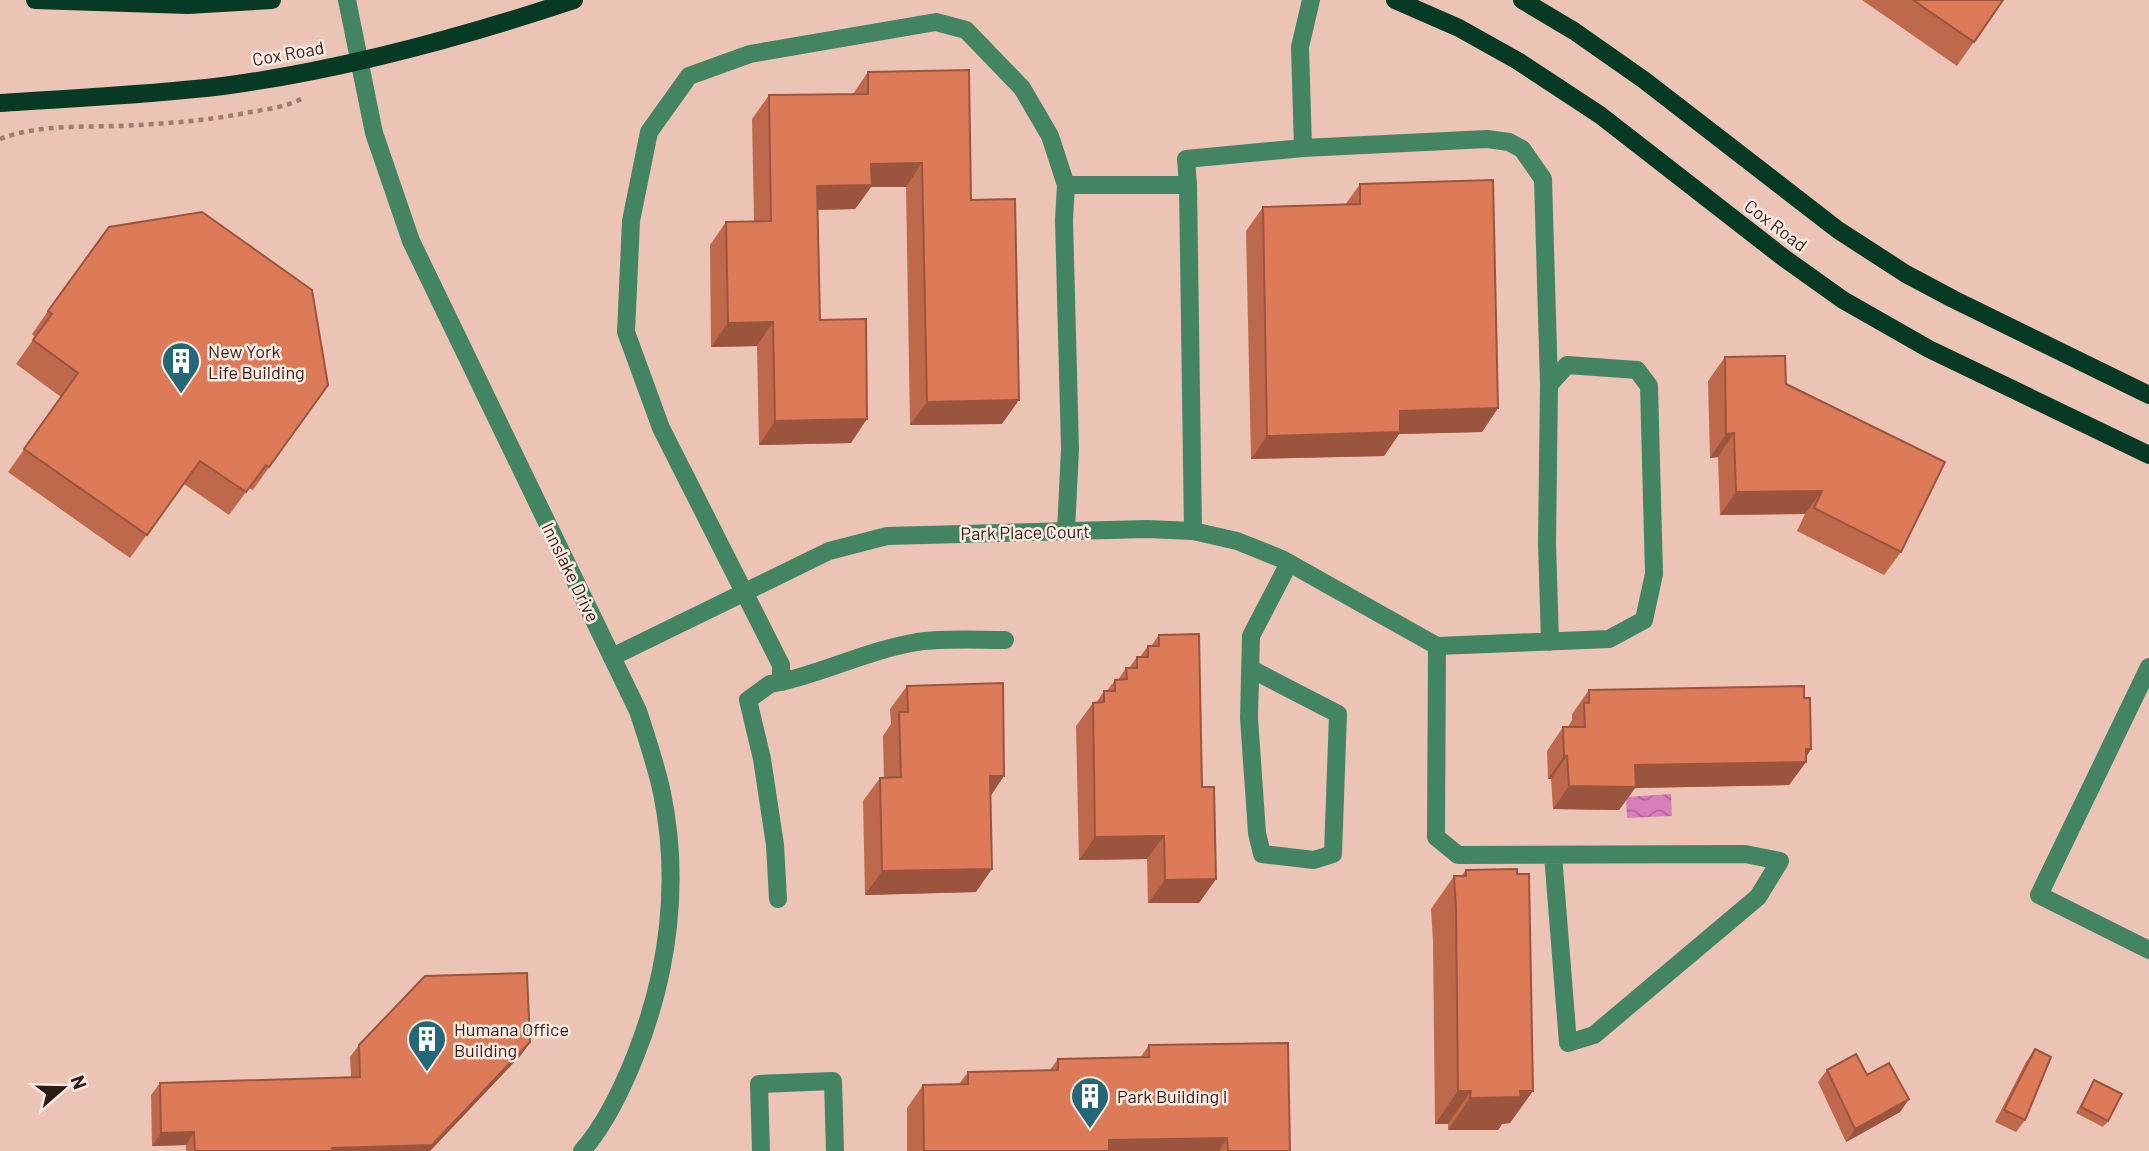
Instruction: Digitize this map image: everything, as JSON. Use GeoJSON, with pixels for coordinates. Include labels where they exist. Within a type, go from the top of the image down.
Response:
{"type":"FeatureCollection","features":[{"type":"Feature","properties":{"kind":"main road"},"geometry":{"type":"LineString","coordinates":[[35,0],[188,5],[272,0]]}},
{"type":"Feature","properties":{"kind":"main road","name":"Cox Road"},"geometry":{"type":"LineString","coordinates":[[0,103],[180,91],[360,62],[512,21],[574,0]]}},
{"type":"Feature","properties":{"kind":"main road","name":"Cox Road"},"geometry":{"type":"LineString","coordinates":[[1395,0],[1459,28],[1507,54],[1600,115],[1843,300],[1929,349],[2149,456]]}},
{"type":"Feature","properties":{"kind":"main road","name":"Cox Road"},"geometry":{"type":"LineString","coordinates":[[1522,0],[1574,31],[1644,80],[1838,230],[1906,274],[1965,306],[2149,395]]}},
{"type":"Feature","properties":{"kind":"street","name":"Innslake Drive"},"geometry":{"type":"LineString","coordinates":[[347,0],[374,133],[411,241],[638,711],[662,794],[668,832],[670,900],[662,965],[648,1024],[628,1073],[611,1108],[582,1151]]}},
{"type":"Feature","properties":{"kind":"street"},"geometry":{"type":"LineString","coordinates":[[1303,148],[1300,47],[1311,0]]}},
{"type":"Feature","properties":{"kind":"street"},"geometry":{"type":"LineString","coordinates":[[781,682],[781,665],[776,652],[660,428],[626,332],[631,221],[649,132],[690,76],[750,54],[936,22],[966,30],[1022,88],[1049,136],[1066,185],[1064,220],[1070,449],[1066,531]]}},
{"type":"Feature","properties":{"kind":"street"},"geometry":{"type":"LineString","coordinates":[[1193,531],[1186,159],[1303,148],[1487,139],[1509,142],[1522,149],[1543,179],[1549,385],[1547,543],[1550,642]]}},
{"type":"Feature","properties":{"kind":"street"},"geometry":{"type":"LineString","coordinates":[[1066,185],[1188,185]]}},
{"type":"Feature","properties":{"kind":"street"},"geometry":{"type":"LineString","coordinates":[[1549,385],[1567,365],[1637,370],[1649,386],[1654,574],[1644,620],[1609,639],[1437,646],[1436,837],[1458,855],[1745,854],[1780,861],[1758,897],[1594,1035],[1568,1043],[1553,855]]}},
{"type":"Feature","properties":{"kind":"street","name":"Park Place Court"},"geometry":{"type":"LineString","coordinates":[[612,657],[829,551],[887,536],[1147,528],[1193,531],[1237,541],[1289,563],[1437,646]]}},
{"type":"Feature","properties":{"kind":"street"},"geometry":{"type":"LineString","coordinates":[[1251,669],[1338,714],[1333,854],[1314,860],[1262,854],[1257,833],[1249,718],[1251,636],[1289,563]]}},
{"type":"Feature","properties":{"kind":"street"},"geometry":{"type":"LineString","coordinates":[[778,899],[775,845],[768,796],[748,700],[770,684],[803,677],[867,654],[919,642],[1005,640]]}},
{"type":"Feature","properties":{"kind":"street"},"geometry":{"type":"LineString","coordinates":[[2149,667],[2039,895],[2149,950]]}},
{"type":"Feature","properties":{"kind":"street"},"geometry":{"type":"LineString","coordinates":[[761,1151],[759,1084],[833,1081],[835,1151]]}},
{"type":"Feature","properties":{"kind":"water"},"geometry":{"type":"Polygon","coordinates":[[[1671,794],[1672,816],[1627,818],[1626,797],[1671,794]]]}},
{"type":"Feature","properties":{"kind":"building"},"geometry":{"type":"Polygon","coordinates":[[[1913,0],[2003,0],[1974,42],[1913,0]]]}},
{"type":"Feature","properties":{"kind":"building"},"geometry":{"type":"Polygon","coordinates":[[[969,70],[971,200],[1015,199],[1019,400],[927,402],[922,163],[871,164],[872,185],[817,186],[820,320],[866,319],[867,419],[775,421],[773,322],[728,323],[726,222],[771,221],[769,95],[868,94],[868,72],[969,70]]]}},
{"type":"Feature","properties":{"kind":"building"},"geometry":{"type":"Polygon","coordinates":[[[1493,180],[1498,408],[1400,411],[1400,432],[1267,436],[1263,207],[1360,204],[1360,184],[1493,180]]]}},
{"type":"Feature","properties":{"kind":"building","name":"New York Life Building"},"geometry":{"type":"Polygon","coordinates":[[[202,212],[312,290],[328,385],[269,467],[266,465],[246,492],[200,461],[147,535],[24,449],[78,373],[33,340],[52,314],[48,311],[109,227],[202,212]]]}},
{"type":"Feature","properties":{"kind":"building"},"geometry":{"type":"Polygon","coordinates":[[[1785,356],[1786,384],[1945,462],[1901,552],[1814,508],[1822,491],[1736,492],[1734,433],[1726,434],[1725,357],[1785,356]]]}},
{"type":"Feature","properties":{"kind":"building"},"geometry":{"type":"Polygon","coordinates":[[[1199,634],[1202,787],[1214,787],[1216,879],[1165,880],[1164,836],[1095,837],[1093,703],[1104,702],[1104,691],[1115,691],[1115,680],[1127,679],[1126,668],[1137,668],[1137,657],[1148,657],[1148,646],[1159,646],[1159,635],[1199,634]]]}},
{"type":"Feature","properties":{"kind":"building"},"geometry":{"type":"Polygon","coordinates":[[[1003,683],[1004,776],[990,776],[992,869],[882,871],[880,778],[901,777],[899,712],[908,712],[907,686],[1003,683]]]}},
{"type":"Feature","properties":{"kind":"building"},"geometry":{"type":"Polygon","coordinates":[[[1804,686],[1804,698],[1810,698],[1811,749],[1806,749],[1806,762],[1635,765],[1636,787],[1569,786],[1563,727],[1585,727],[1584,703],[1589,703],[1589,690],[1804,686]]]}},
{"type":"Feature","properties":{"kind":"building"},"geometry":{"type":"Polygon","coordinates":[[[1517,869],[1517,874],[1529,874],[1533,1091],[1520,1091],[1521,1097],[1470,1098],[1471,1091],[1458,1091],[1454,876],[1466,876],[1466,870],[1517,869]]]}},
{"type":"Feature","properties":{"kind":"building","name":"Humana Office Building"},"geometry":{"type":"Polygon","coordinates":[[[527,973],[530,1042],[432,1145],[332,1148],[332,1151],[195,1151],[194,1132],[161,1133],[160,1083],[360,1077],[359,1045],[425,976],[527,973]]]}},
{"type":"Feature","properties":{"kind":"building","name":"Park Building I"},"geometry":{"type":"Polygon","coordinates":[[[1288,1043],[1290,1151],[1228,1151],[1227,1138],[1109,1140],[1109,1151],[924,1151],[923,1085],[968,1084],[968,1072],[1058,1070],[1058,1059],[1149,1057],[1149,1045],[1288,1043]]]}},
{"type":"Feature","properties":{"kind":"building"},"geometry":{"type":"Polygon","coordinates":[[[2035,1049],[2051,1057],[2025,1120],[2004,1110],[2035,1049]]]}},
{"type":"Feature","properties":{"kind":"building"},"geometry":{"type":"Polygon","coordinates":[[[1856,1054],[1867,1075],[1889,1063],[1909,1099],[1855,1129],[1827,1070],[1856,1054]]]}},
{"type":"Feature","properties":{"kind":"building"},"geometry":{"type":"Polygon","coordinates":[[[2094,1080],[2122,1094],[2108,1121],[2081,1107],[2094,1080]]]}},
{"type":"Feature","properties":{"kind":"place","name":"New York Life Building"},"geometry":{"type":"Point","coordinates":[181,395]}},
{"type":"Feature","properties":{"kind":"place","name":"Humana Office Building"},"geometry":{"type":"Point","coordinates":[427,1073]}},
{"type":"Feature","properties":{"kind":"place","name":"Park Building I"},"geometry":{"type":"Point","coordinates":[1090,1130]}}]}
